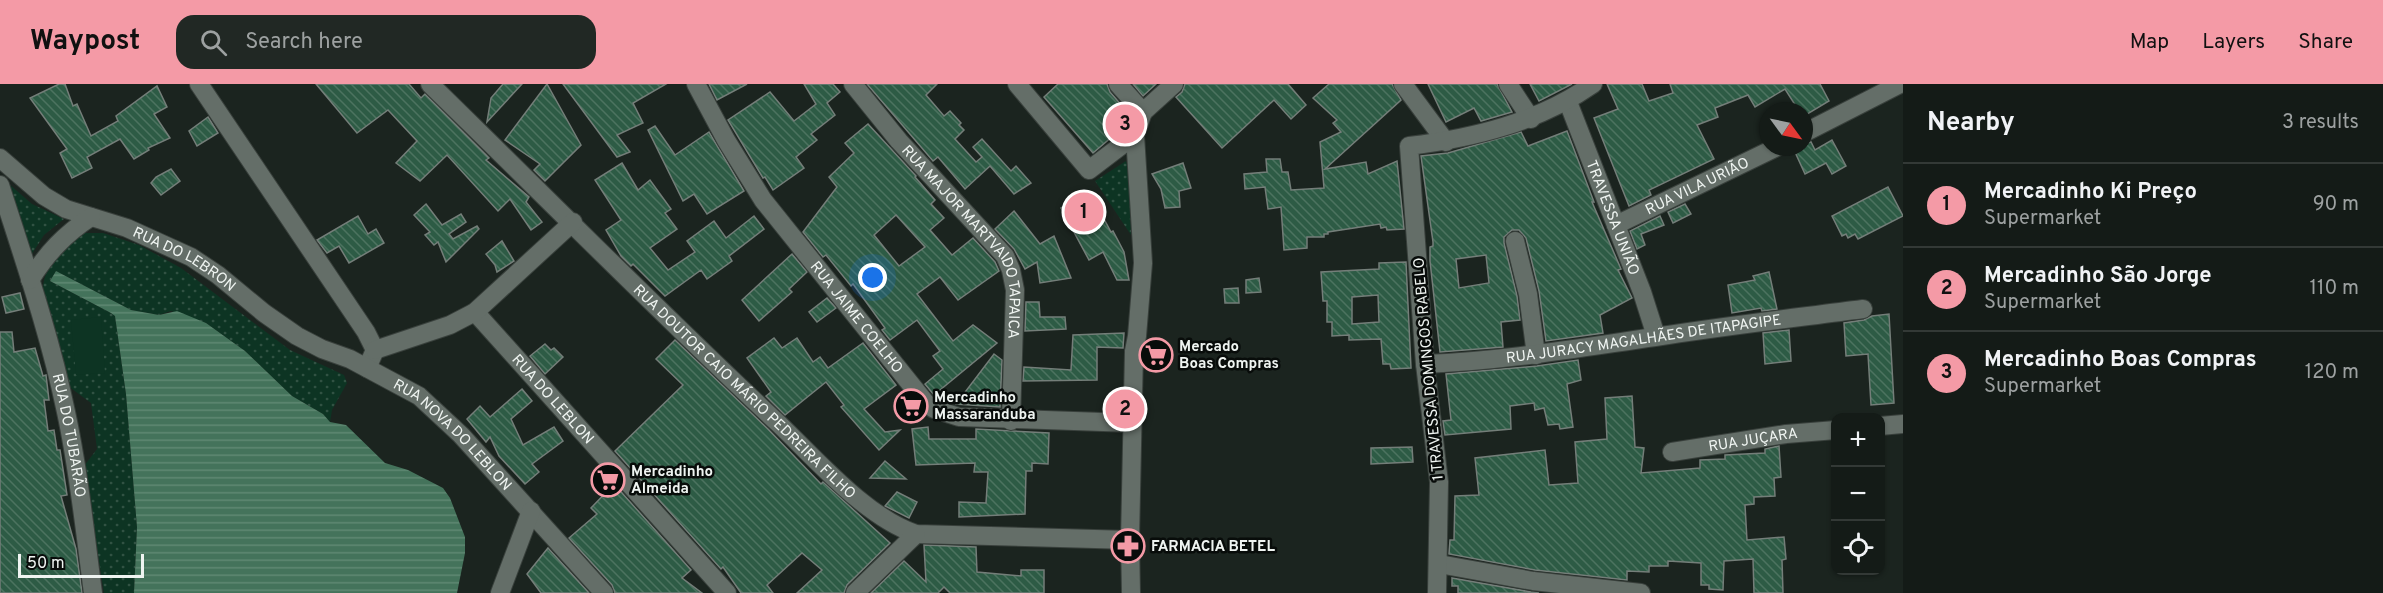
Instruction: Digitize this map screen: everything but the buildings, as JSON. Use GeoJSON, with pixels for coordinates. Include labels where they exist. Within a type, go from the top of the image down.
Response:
{"type":"FeatureCollection","features":[{"type":"Feature","properties":{"kind":"street"},"geometry":{"type":"LineString","coordinates":[[199,84],[366,332],[375,350]]}},
{"type":"Feature","properties":{"kind":"street","name":"RUA DOUTOR CAIO MÁRIO PEDREIRA FILHO"},"geometry":{"type":"LineString","coordinates":[[430,84],[573,222],[693,344],[888,523],[916,534],[1130,540]]}},
{"type":"Feature","properties":{"kind":"street","name":"RUA JAIME COELHO"},"geometry":{"type":"LineString","coordinates":[[696,84],[726,140],[763,200],[925,402],[934,409],[949,415],[1011,421],[1132,423]]}},
{"type":"Feature","properties":{"kind":"street","name":"RUA MAJOR MARTVAIDO TAPAICA"},"geometry":{"type":"LineString","coordinates":[[853,84],[899,141],[1005,256],[1016,290],[1011,421]]}},
{"type":"Feature","properties":{"kind":"street"},"geometry":{"type":"LineString","coordinates":[[1017,84],[1089,170],[1135,135]]}},
{"type":"Feature","properties":{"kind":"street"},"geometry":{"type":"LineString","coordinates":[[1118,84],[1143,112]]}},
{"type":"Feature","properties":{"kind":"street"},"geometry":{"type":"LineString","coordinates":[[1131,593],[1134,351],[1143,263],[1135,135],[1143,112],[1174,84]]}},
{"type":"Feature","properties":{"kind":"street"},"geometry":{"type":"LineString","coordinates":[[1403,84],[1446,142],[1531,119],[1568,102],[1593,84]]}},
{"type":"Feature","properties":{"kind":"street"},"geometry":{"type":"LineString","coordinates":[[1508,84],[1531,119]]}},
{"type":"Feature","properties":{"kind":"street"},"geometry":{"type":"LineString","coordinates":[[1813,128],[1900,84]]}},
{"type":"Feature","properties":{"kind":"street","name":"TRAVESSA UNIÃO"},"geometry":{"type":"LineString","coordinates":[[1568,102],[1656,336]]}},
{"type":"Feature","properties":{"kind":"street","name":"1 TRAVESSA DOMINGOS RABELO"},"geometry":{"type":"LineString","coordinates":[[1437,593],[1439,482],[1425,364],[1409,146],[1446,142]]}},
{"type":"Feature","properties":{"kind":"street","name":"RUA VILA URIÃO"},"geometry":{"type":"LineString","coordinates":[[1616,225],[1759,156]]}},
{"type":"Feature","properties":{"kind":"street","name":"RUA DO LEBRON"},"geometry":{"type":"LineString","coordinates":[[0,158],[44,196],[66,209],[159,241],[191,257],[297,336],[367,368]]}},
{"type":"Feature","properties":{"kind":"street","name":"RUA DO TUBARÃO"},"geometry":{"type":"LineString","coordinates":[[0,185],[30,280],[66,412],[78,477],[93,593]]}},
{"type":"Feature","properties":{"kind":"street"},"geometry":{"type":"LineString","coordinates":[[30,280],[57,243],[71,230],[91,217]]}},
{"type":"Feature","properties":{"kind":"street"},"geometry":{"type":"LineString","coordinates":[[367,368],[375,350],[450,325],[474,312],[496,295],[573,222]]}},
{"type":"Feature","properties":{"kind":"street"},"geometry":{"type":"LineString","coordinates":[[1515,241],[1528,294],[1536,356]]}},
{"type":"Feature","properties":{"kind":"street","name":"RUA JURACY MAGALHÃES DE ITAPAGIPE"},"geometry":{"type":"LineString","coordinates":[[1425,364],[1536,356],[1656,336],[1863,309]]}},
{"type":"Feature","properties":{"kind":"street","name":"RUA DO LEBLON"},"geometry":{"type":"LineString","coordinates":[[474,312],[727,593]]}},
{"type":"Feature","properties":{"kind":"street","name":"RUA NOVA DO LEBLON"},"geometry":{"type":"LineString","coordinates":[[367,368],[419,396],[441,415],[604,593]]}},
{"type":"Feature","properties":{"kind":"street"},"geometry":{"type":"LineString","coordinates":[[1885,426],[1903,424]]}},
{"type":"Feature","properties":{"kind":"street","name":"RUA JUÇARA"},"geometry":{"type":"LineString","coordinates":[[1672,452],[1786,434],[1831,430]]}},
{"type":"Feature","properties":{"kind":"street"},"geometry":{"type":"LineString","coordinates":[[500,593],[531,511]]}},
{"type":"Feature","properties":{"kind":"street"},"geometry":{"type":"LineString","coordinates":[[855,593],[916,534]]}},
{"type":"Feature","properties":{"kind":"street"},"geometry":{"type":"LineString","coordinates":[[1439,564],[1533,581],[1641,593]]}},
{"type":"Feature","properties":{"kind":"shaded area"},"geometry":{"type":"Polygon","coordinates":[[[1126,161],[1129,172],[1131,235],[1095,181],[1126,161]]]}},
{"type":"Feature","properties":{"kind":"shaded area"},"geometry":{"type":"Polygon","coordinates":[[[9,184],[32,204],[64,219],[44,235],[30,257],[9,184]]]}},
{"type":"Feature","properties":{"kind":"shaded area"},"geometry":{"type":"Polygon","coordinates":[[[85,233],[103,233],[139,245],[181,268],[290,350],[344,375],[347,383],[332,410],[330,422],[323,414],[292,396],[245,351],[206,323],[171,311],[159,315],[131,310],[56,271],[50,281],[115,316],[126,394],[137,527],[134,593],[104,593],[84,466],[97,449],[91,403],[68,386],[43,291],[46,273],[51,265],[63,251],[85,233]]]}},
{"type":"Feature","properties":{"kind":"shaded area"},"geometry":{"type":"Polygon","coordinates":[[[56,271],[131,310],[159,315],[177,311],[206,323],[245,351],[292,396],[323,414],[330,422],[346,425],[385,463],[408,470],[443,488],[450,498],[465,537],[465,553],[457,593],[134,593],[137,527],[126,394],[115,316],[50,281],[56,271]]]}},
{"type":"Feature","properties":{"kind":"shaded area"},"geometry":{"type":"Polygon","coordinates":[[[101,317],[105,373],[76,375],[71,320],[101,317]]]}},
{"type":"Feature","properties":{"kind":"place","name":"Mercadinho Boas Compras"},"geometry":{"type":"Point","coordinates":[1125,124]}},
{"type":"Feature","properties":{"kind":"place","name":"Mercadinho Ki Preço"},"geometry":{"type":"Point","coordinates":[1084,212]}},
{"type":"Feature","properties":{"kind":"place","name":"Mercado Boas Compras"},"geometry":{"type":"Point","coordinates":[1156,355]}},
{"type":"Feature","properties":{"kind":"place","name":"Mercadinho Massaranduba"},"geometry":{"type":"Point","coordinates":[911,406]}},
{"type":"Feature","properties":{"kind":"place","name":"Mercadinho São Jorge"},"geometry":{"type":"Point","coordinates":[1125,409]}},
{"type":"Feature","properties":{"kind":"place","name":"Mercadinho Almeida"},"geometry":{"type":"Point","coordinates":[608,480]}},
{"type":"Feature","properties":{"kind":"place","name":"FARMACIA BETEL"},"geometry":{"type":"Point","coordinates":[1128,546]}}]}
